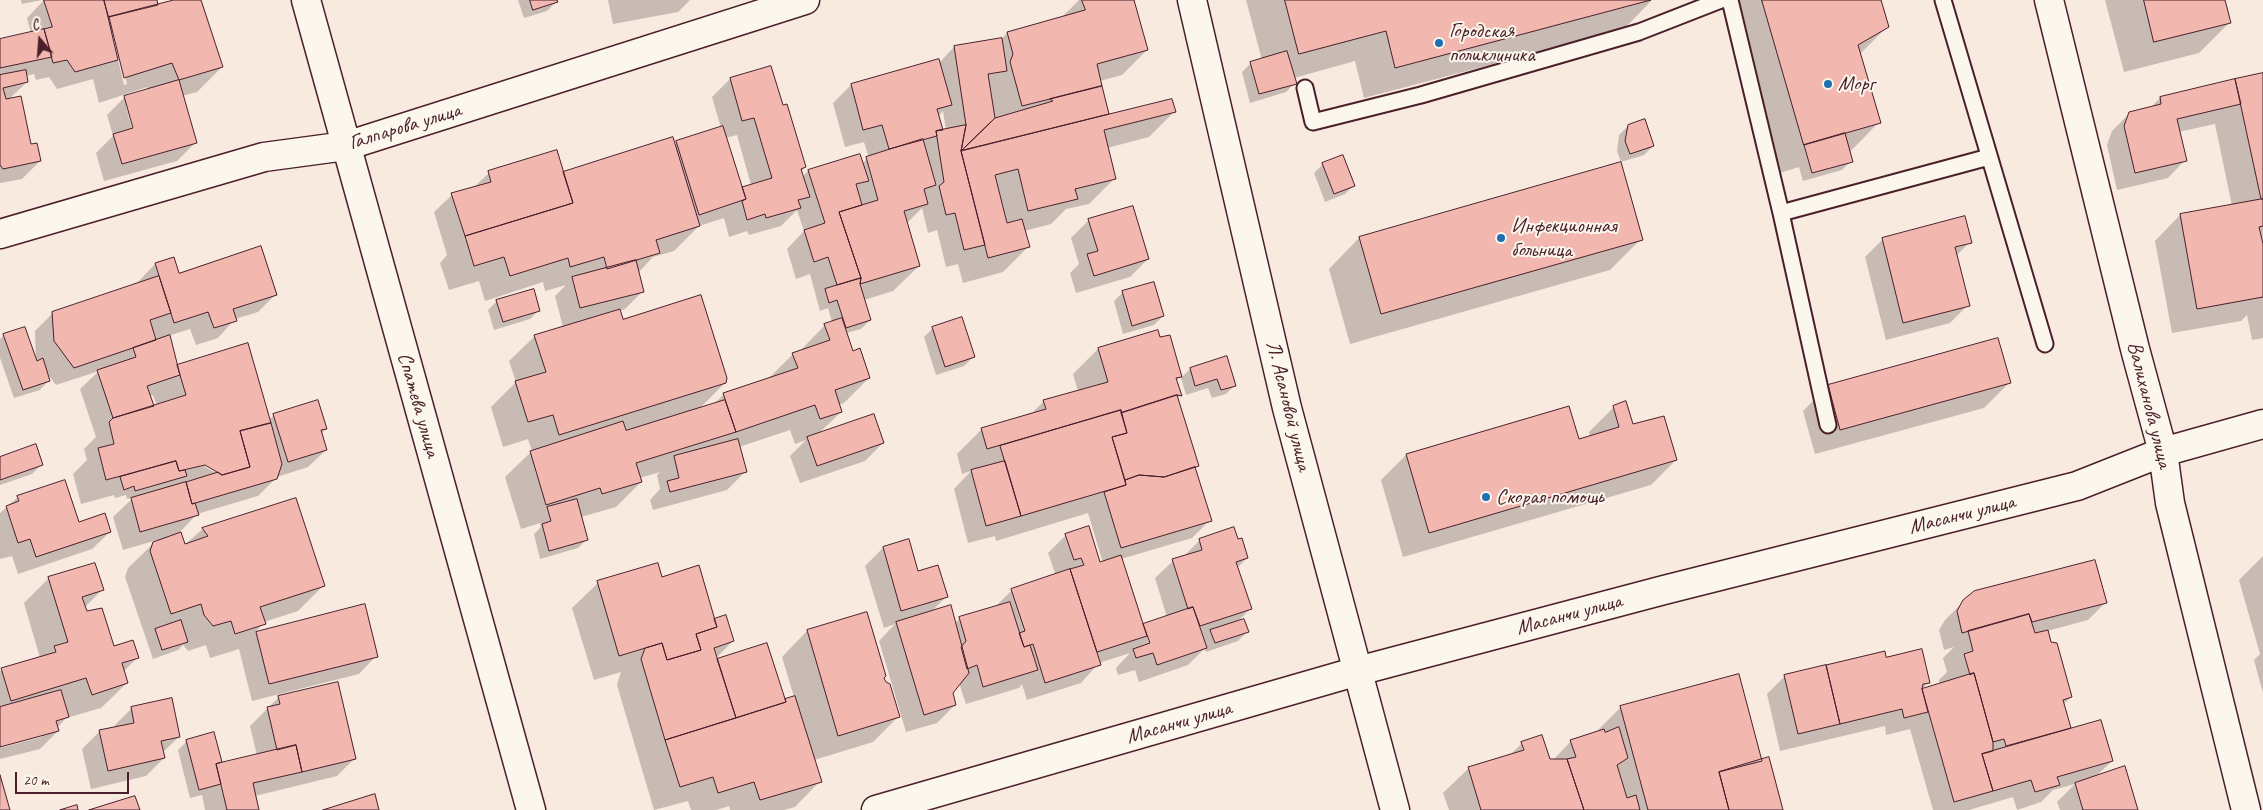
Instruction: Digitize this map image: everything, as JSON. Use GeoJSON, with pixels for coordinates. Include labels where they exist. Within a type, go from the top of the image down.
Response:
{"type":"FeatureCollection","features":[{"type":"Feature","properties":{"kind":"street","name":"Спатева улица"},"geometry":{"type":"LineString","coordinates":[[306,0],[531,810]]}},
{"type":"Feature","properties":{"kind":"street","name":"Галпарова улица"},"geometry":{"type":"LineString","coordinates":[[0,234],[264,157],[346,146],[805,0]]}},
{"type":"Feature","properties":{"kind":"street","name":"Л. Асановой улица"},"geometry":{"type":"LineString","coordinates":[[1192,0],[1287,408],[1395,810]]}},
{"type":"Feature","properties":{"kind":"street","name":"Валиханова улица"},"geometry":{"type":"LineString","coordinates":[[2049,0],[2135,349],[2163,452],[2170,503],[2246,810]]}},
{"type":"Feature","properties":{"kind":"street","name":"Масанчи улица"},"geometry":{"type":"LineString","coordinates":[[876,810],[1358,671],[1664,590],[2076,486],[2163,452],[2263,424]]}},
{"type":"Feature","properties":{"kind":"lane"},"geometry":{"type":"LineString","coordinates":[[1305,88],[1313,122],[1421,95],[1639,32],[1721,0]]}},
{"type":"Feature","properties":{"kind":"lane"},"geometry":{"type":"LineString","coordinates":[[1730,0],[1781,213],[1828,425]]}},
{"type":"Feature","properties":{"kind":"lane"},"geometry":{"type":"LineString","coordinates":[[1943,0],[2044,344]]}},
{"type":"Feature","properties":{"kind":"lane"},"geometry":{"type":"LineString","coordinates":[[1781,213],[1989,156]]}},
{"type":"Feature","properties":{"kind":"building"},"geometry":{"type":"Polygon","coordinates":[[[44,0],[104,0],[118,60],[75,72],[67,60],[53,63],[44,29],[52,27],[44,0]]]}},
{"type":"Feature","properties":{"kind":"building"},"geometry":{"type":"Polygon","coordinates":[[[104,0],[157,0],[158,5],[109,17],[104,0]]]}},
{"type":"Feature","properties":{"kind":"building"},"geometry":{"type":"Polygon","coordinates":[[[174,0],[201,0],[223,67],[179,80],[172,63],[124,78],[109,17],[174,0]]]}},
{"type":"Feature","properties":{"kind":"building"},"geometry":{"type":"Polygon","coordinates":[[[530,0],[557,0],[558,2],[533,10],[530,0]]]}},
{"type":"Feature","properties":{"kind":"building"},"geometry":{"type":"Polygon","coordinates":[[[1082,0],[1134,0],[1148,50],[1097,64],[1102,86],[1022,106],[1010,62],[1013,54],[1007,32],[1085,10],[1082,0]]]}},
{"type":"Feature","properties":{"kind":"building","name":"Городская поликлиника"},"geometry":{"type":"Polygon","coordinates":[[[1285,0],[1651,0],[1395,68],[1386,31],[1299,54],[1285,0]]]}},
{"type":"Feature","properties":{"kind":"building","name":"Морг"},"geometry":{"type":"Polygon","coordinates":[[[1762,0],[1881,0],[1889,27],[1858,45],[1881,123],[1804,145],[1762,0]]]}},
{"type":"Feature","properties":{"kind":"building"},"geometry":{"type":"Polygon","coordinates":[[[2144,0],[2225,0],[2231,23],[2154,42],[2144,0]]]}},
{"type":"Feature","properties":{"kind":"building"},"geometry":{"type":"Polygon","coordinates":[[[44,29],[52,57],[0,68],[0,39],[44,29]]]}},
{"type":"Feature","properties":{"kind":"building"},"geometry":{"type":"Polygon","coordinates":[[[1002,38],[1007,71],[988,74],[995,118],[961,151],[966,125],[954,46],[1002,38]]]}},
{"type":"Feature","properties":{"kind":"building"},"geometry":{"type":"Polygon","coordinates":[[[1287,51],[1297,84],[1259,94],[1250,62],[1287,51]]]}},
{"type":"Feature","properties":{"kind":"building"},"geometry":{"type":"Polygon","coordinates":[[[939,59],[952,105],[937,109],[943,130],[936,131],[937,136],[889,149],[882,125],[863,130],[851,84],[939,59]]]}},
{"type":"Feature","properties":{"kind":"building"},"geometry":{"type":"Polygon","coordinates":[[[771,66],[783,105],[787,104],[806,167],[801,169],[810,197],[798,200],[801,208],[766,218],[765,214],[747,220],[742,201],[746,199],[742,187],[772,178],[754,118],[742,121],[730,78],[771,66]]]}},
{"type":"Feature","properties":{"kind":"building"},"geometry":{"type":"Polygon","coordinates":[[[26,70],[28,82],[3,88],[6,99],[21,96],[31,144],[37,143],[41,161],[3,169],[0,165],[0,75],[26,70]]]}},
{"type":"Feature","properties":{"kind":"building"},"geometry":{"type":"Polygon","coordinates":[[[2263,73],[2263,199],[2261,199],[2235,79],[2263,73]]]}},
{"type":"Feature","properties":{"kind":"building"},"geometry":{"type":"Polygon","coordinates":[[[2235,79],[2241,104],[2177,119],[2187,161],[2135,173],[2124,126],[2129,112],[2161,104],[2160,97],[2235,79]]]}},
{"type":"Feature","properties":{"kind":"building"},"geometry":{"type":"Polygon","coordinates":[[[179,80],[197,143],[122,164],[113,134],[133,128],[124,96],[179,80]]]}},
{"type":"Feature","properties":{"kind":"building"},"geometry":{"type":"Polygon","coordinates":[[[1102,86],[1109,114],[961,151],[995,118],[1053,101],[1050,99],[1102,86]]]}},
{"type":"Feature","properties":{"kind":"building"},"geometry":{"type":"Polygon","coordinates":[[[1172,99],[1176,112],[1104,130],[1116,179],[1075,189],[1078,199],[1028,211],[1018,169],[995,175],[1007,223],[1022,219],[1030,247],[988,258],[961,151],[1172,99]]]}},
{"type":"Feature","properties":{"kind":"building"},"geometry":{"type":"Polygon","coordinates":[[[1645,119],[1654,146],[1630,154],[1625,141],[1628,125],[1645,119]]]}},
{"type":"Feature","properties":{"kind":"building"},"geometry":{"type":"Polygon","coordinates":[[[966,125],[961,151],[985,245],[964,250],[955,213],[946,215],[939,186],[944,182],[936,131],[966,125]]]}},
{"type":"Feature","properties":{"kind":"building"},"geometry":{"type":"Polygon","coordinates":[[[723,126],[746,199],[699,215],[676,141],[723,126]]]}},
{"type":"Feature","properties":{"kind":"building"},"geometry":{"type":"Polygon","coordinates":[[[1845,133],[1853,162],[1812,173],[1804,145],[1845,133]]]}},
{"type":"Feature","properties":{"kind":"building"},"geometry":{"type":"Polygon","coordinates":[[[673,137],[700,226],[656,240],[660,253],[607,269],[604,257],[570,267],[568,258],[510,276],[504,257],[474,266],[465,236],[573,203],[563,172],[673,137]]]}},
{"type":"Feature","properties":{"kind":"building"},"geometry":{"type":"Polygon","coordinates":[[[923,139],[936,185],[924,189],[928,204],[904,211],[920,266],[860,284],[861,278],[839,212],[878,200],[866,157],[923,139]]]}},
{"type":"Feature","properties":{"kind":"building"},"geometry":{"type":"Polygon","coordinates":[[[557,150],[573,203],[465,236],[451,193],[491,182],[488,171],[557,150]]]}},
{"type":"Feature","properties":{"kind":"building"},"geometry":{"type":"Polygon","coordinates":[[[860,154],[869,181],[856,184],[862,205],[839,212],[861,278],[837,285],[828,257],[814,262],[804,230],[825,223],[808,170],[860,154]]]}},
{"type":"Feature","properties":{"kind":"building"},"geometry":{"type":"Polygon","coordinates":[[[1343,155],[1355,186],[1334,194],[1322,163],[1343,155]]]}},
{"type":"Feature","properties":{"kind":"building","name":"Инфекционная больница"},"geometry":{"type":"Polygon","coordinates":[[[1621,162],[1643,240],[1381,314],[1359,237],[1621,162]]]}},
{"type":"Feature","properties":{"kind":"building"},"geometry":{"type":"Polygon","coordinates":[[[2263,199],[2263,226],[2259,227],[2263,244],[2263,297],[2197,309],[2180,214],[2263,199]]]}},
{"type":"Feature","properties":{"kind":"building"},"geometry":{"type":"Polygon","coordinates":[[[1133,206],[1149,259],[1094,276],[1087,254],[1098,251],[1088,219],[1133,206]]]}},
{"type":"Feature","properties":{"kind":"building"},"geometry":{"type":"Polygon","coordinates":[[[1965,216],[1972,243],[1955,247],[1970,306],[1903,323],[1882,238],[1965,216]]]}},
{"type":"Feature","properties":{"kind":"building"},"geometry":{"type":"Polygon","coordinates":[[[261,246],[277,295],[233,309],[237,321],[214,328],[208,312],[174,323],[155,263],[174,257],[179,273],[261,246]]]}},
{"type":"Feature","properties":{"kind":"building"},"geometry":{"type":"Polygon","coordinates":[[[636,260],[644,292],[580,308],[572,277],[636,260]]]}},
{"type":"Feature","properties":{"kind":"building"},"geometry":{"type":"Polygon","coordinates":[[[159,276],[171,313],[150,320],[156,340],[74,368],[54,341],[52,312],[159,276]]]}},
{"type":"Feature","properties":{"kind":"building"},"geometry":{"type":"Polygon","coordinates":[[[861,278],[860,284],[871,320],[846,328],[837,300],[829,303],[825,289],[861,278]]]}},
{"type":"Feature","properties":{"kind":"building"},"geometry":{"type":"Polygon","coordinates":[[[1154,282],[1164,316],[1132,326],[1122,291],[1154,282]]]}},
{"type":"Feature","properties":{"kind":"building"},"geometry":{"type":"Polygon","coordinates":[[[534,289],[540,311],[503,322],[496,300],[534,289]]]}},
{"type":"Feature","properties":{"kind":"building"},"geometry":{"type":"Polygon","coordinates":[[[701,295],[727,378],[726,383],[559,435],[553,415],[528,422],[515,381],[546,372],[534,335],[620,309],[623,319],[701,295]]]}},
{"type":"Feature","properties":{"kind":"building"},"geometry":{"type":"Polygon","coordinates":[[[962,317],[975,357],[945,367],[932,327],[962,317]]]}},
{"type":"Feature","properties":{"kind":"building"},"geometry":{"type":"Polygon","coordinates":[[[842,318],[853,351],[860,348],[870,378],[835,390],[842,412],[820,419],[815,405],[736,432],[723,393],[798,368],[792,353],[830,340],[824,324],[842,318]]]}},
{"type":"Feature","properties":{"kind":"building"},"geometry":{"type":"Polygon","coordinates":[[[25,327],[37,361],[43,358],[50,381],[23,390],[3,334],[25,327]]]}},
{"type":"Feature","properties":{"kind":"building"},"geometry":{"type":"Polygon","coordinates":[[[1158,330],[1160,337],[1170,335],[1182,377],[1176,378],[1182,396],[1177,395],[1121,413],[1121,410],[987,449],[981,428],[1046,409],[1043,400],[1108,382],[1098,348],[1158,330]]]}},
{"type":"Feature","properties":{"kind":"building"},"geometry":{"type":"Polygon","coordinates":[[[170,335],[180,375],[147,386],[154,406],[113,418],[97,370],[136,357],[133,348],[170,335]]]}},
{"type":"Feature","properties":{"kind":"building"},"geometry":{"type":"Polygon","coordinates":[[[1998,338],[2011,383],[1840,430],[1828,385],[1998,338]]]}},
{"type":"Feature","properties":{"kind":"building"},"geometry":{"type":"Polygon","coordinates":[[[248,343],[271,423],[240,431],[250,467],[222,475],[205,465],[179,471],[176,461],[106,480],[98,448],[114,444],[109,422],[113,418],[186,395],[177,365],[248,343]]]}},
{"type":"Feature","properties":{"kind":"building"},"geometry":{"type":"Polygon","coordinates":[[[1227,356],[1236,386],[1221,390],[1217,379],[1195,386],[1190,368],[1227,356]]]}},
{"type":"Feature","properties":{"kind":"building"},"geometry":{"type":"Polygon","coordinates":[[[1177,395],[1199,466],[1164,477],[1139,475],[1125,480],[1112,437],[1127,433],[1121,413],[1177,395]]]}},
{"type":"Feature","properties":{"kind":"building"},"geometry":{"type":"Polygon","coordinates":[[[318,400],[327,429],[321,430],[327,450],[288,462],[273,414],[318,400]]]}},
{"type":"Feature","properties":{"kind":"building"},"geometry":{"type":"Polygon","coordinates":[[[725,400],[736,432],[636,463],[642,482],[602,494],[600,488],[546,505],[530,451],[623,421],[626,430],[725,400]]]}},
{"type":"Feature","properties":{"kind":"building","name":"Скорая помощь"},"geometry":{"type":"Polygon","coordinates":[[[1626,401],[1633,424],[1664,416],[1677,460],[1429,533],[1406,454],[1569,406],[1579,439],[1619,427],[1613,406],[1626,401]]]}},
{"type":"Feature","properties":{"kind":"building"},"geometry":{"type":"Polygon","coordinates":[[[1121,410],[1127,433],[1112,437],[1126,485],[1021,516],[1000,446],[1121,410]]]}},
{"type":"Feature","properties":{"kind":"building"},"geometry":{"type":"Polygon","coordinates":[[[874,414],[884,443],[817,466],[807,437],[874,414]]]}},
{"type":"Feature","properties":{"kind":"building"},"geometry":{"type":"Polygon","coordinates":[[[271,423],[282,464],[277,479],[192,504],[186,482],[218,472],[222,475],[250,467],[240,431],[271,423]]]}},
{"type":"Feature","properties":{"kind":"building"},"geometry":{"type":"Polygon","coordinates":[[[738,439],[747,472],[670,492],[667,481],[679,478],[674,456],[738,439]]]}},
{"type":"Feature","properties":{"kind":"building"},"geometry":{"type":"Polygon","coordinates":[[[36,444],[43,465],[0,480],[0,457],[36,444]]]}},
{"type":"Feature","properties":{"kind":"building"},"geometry":{"type":"Polygon","coordinates":[[[176,461],[179,471],[185,470],[187,476],[135,491],[134,486],[124,490],[120,477],[176,461]]]}},
{"type":"Feature","properties":{"kind":"building"},"geometry":{"type":"Polygon","coordinates":[[[1005,461],[1021,516],[986,526],[971,470],[1005,461]]]}},
{"type":"Feature","properties":{"kind":"building"},"geometry":{"type":"Polygon","coordinates":[[[1195,467],[1212,521],[1121,548],[1104,492],[1126,485],[1125,480],[1139,475],[1164,477],[1195,467]]]}},
{"type":"Feature","properties":{"kind":"building"},"geometry":{"type":"Polygon","coordinates":[[[65,480],[79,522],[105,513],[111,532],[36,557],[30,539],[18,543],[6,506],[19,501],[17,496],[65,480]]]}},
{"type":"Feature","properties":{"kind":"building"},"geometry":{"type":"Polygon","coordinates":[[[186,482],[192,504],[195,503],[199,515],[140,532],[131,498],[186,482]]]}},
{"type":"Feature","properties":{"kind":"building"},"geometry":{"type":"Polygon","coordinates":[[[296,498],[325,586],[260,607],[266,624],[235,634],[231,621],[213,626],[204,615],[201,604],[171,614],[150,551],[153,542],[181,532],[185,544],[208,536],[202,528],[296,498]]]}},
{"type":"Feature","properties":{"kind":"building"},"geometry":{"type":"Polygon","coordinates":[[[577,499],[588,540],[549,551],[542,524],[551,521],[547,507],[577,499]]]}},
{"type":"Feature","properties":{"kind":"building"},"geometry":{"type":"Polygon","coordinates":[[[1089,526],[1100,562],[1121,555],[1147,636],[1097,652],[1070,569],[1084,565],[1081,558],[1074,560],[1065,534],[1089,526]]]}},
{"type":"Feature","properties":{"kind":"building"},"geometry":{"type":"Polygon","coordinates":[[[1234,527],[1238,539],[1242,538],[1248,558],[1236,562],[1252,609],[1200,626],[1193,607],[1188,609],[1172,559],[1202,550],[1199,539],[1234,527]]]}},
{"type":"Feature","properties":{"kind":"building"},"geometry":{"type":"Polygon","coordinates":[[[909,539],[918,571],[938,565],[948,597],[901,611],[883,547],[909,539]]]}},
{"type":"Feature","properties":{"kind":"building"},"geometry":{"type":"Polygon","coordinates":[[[2095,560],[2107,603],[2032,622],[2029,614],[1962,633],[1957,611],[1963,600],[1974,591],[2095,560]]]}},
{"type":"Feature","properties":{"kind":"building"},"geometry":{"type":"Polygon","coordinates":[[[95,563],[104,590],[82,597],[87,611],[102,608],[114,646],[133,640],[139,658],[122,663],[128,683],[92,695],[86,678],[11,701],[1,668],[56,652],[54,646],[68,642],[48,577],[95,563]]]}},
{"type":"Feature","properties":{"kind":"building"},"geometry":{"type":"Polygon","coordinates":[[[658,563],[662,577],[699,565],[717,627],[696,634],[701,650],[667,660],[662,643],[619,656],[597,581],[658,563]]]}},
{"type":"Feature","properties":{"kind":"building"},"geometry":{"type":"Polygon","coordinates":[[[1070,569],[1101,665],[1045,683],[1033,644],[1024,647],[1019,633],[1025,631],[1011,589],[1070,569]]]}},
{"type":"Feature","properties":{"kind":"building"},"geometry":{"type":"Polygon","coordinates":[[[1010,602],[1024,647],[1030,645],[1038,670],[983,687],[977,665],[967,669],[961,647],[966,641],[959,617],[1010,602]]]}},
{"type":"Feature","properties":{"kind":"building"},"geometry":{"type":"Polygon","coordinates":[[[365,604],[378,657],[269,684],[256,632],[365,604]]]}},
{"type":"Feature","properties":{"kind":"building"},"geometry":{"type":"Polygon","coordinates":[[[951,605],[969,673],[953,693],[956,705],[924,715],[896,622],[951,605]]]}},
{"type":"Feature","properties":{"kind":"building"},"geometry":{"type":"Polygon","coordinates":[[[1193,607],[1207,648],[1157,665],[1153,653],[1136,658],[1133,649],[1150,643],[1143,624],[1193,607]]]}},
{"type":"Feature","properties":{"kind":"building"},"geometry":{"type":"Polygon","coordinates":[[[867,612],[886,676],[884,678],[890,684],[900,717],[838,736],[807,630],[867,612]]]}},
{"type":"Feature","properties":{"kind":"building"},"geometry":{"type":"Polygon","coordinates":[[[2029,614],[2035,633],[2048,630],[2051,642],[2057,643],[2072,697],[2063,700],[2071,728],[2006,746],[2004,739],[1993,742],[1974,673],[1970,675],[1964,654],[1973,651],[1968,631],[2029,614]]]}},
{"type":"Feature","properties":{"kind":"building"},"geometry":{"type":"Polygon","coordinates":[[[726,615],[734,641],[714,648],[736,718],[665,740],[641,659],[645,648],[662,643],[667,660],[701,650],[696,634],[717,627],[714,619],[726,615]]]}},
{"type":"Feature","properties":{"kind":"building"},"geometry":{"type":"Polygon","coordinates":[[[1244,619],[1249,632],[1215,643],[1210,630],[1244,619]]]}},
{"type":"Feature","properties":{"kind":"building"},"geometry":{"type":"Polygon","coordinates":[[[181,620],[188,642],[162,650],[155,629],[181,620]]]}},
{"type":"Feature","properties":{"kind":"building"},"geometry":{"type":"Polygon","coordinates":[[[767,643],[786,702],[736,718],[717,659],[767,643]]]}},
{"type":"Feature","properties":{"kind":"building"},"geometry":{"type":"Polygon","coordinates":[[[1922,649],[1930,683],[1923,684],[1922,689],[1928,712],[1904,718],[1902,709],[1840,724],[1826,665],[1885,651],[1886,657],[1922,649]]]}},
{"type":"Feature","properties":{"kind":"building"},"geometry":{"type":"Polygon","coordinates":[[[1826,665],[1840,724],[1798,734],[1784,675],[1826,665]]]}},
{"type":"Feature","properties":{"kind":"building"},"geometry":{"type":"Polygon","coordinates":[[[1974,673],[1993,742],[1993,751],[1982,754],[1993,791],[1954,802],[1922,689],[1974,673]]]}},
{"type":"Feature","properties":{"kind":"building"},"geometry":{"type":"Polygon","coordinates":[[[1739,674],[1762,761],[1719,772],[1729,810],[1648,810],[1620,706],[1739,674]]]}},
{"type":"Feature","properties":{"kind":"building"},"geometry":{"type":"Polygon","coordinates":[[[338,682],[356,759],[302,772],[296,745],[277,750],[267,707],[280,704],[278,696],[338,682]]]}},
{"type":"Feature","properties":{"kind":"building"},"geometry":{"type":"Polygon","coordinates":[[[61,690],[69,717],[56,721],[59,731],[0,747],[0,707],[61,690]]]}},
{"type":"Feature","properties":{"kind":"building"},"geometry":{"type":"Polygon","coordinates":[[[795,696],[822,782],[760,800],[754,782],[718,793],[713,777],[680,787],[665,740],[786,702],[785,699],[795,696]]]}},
{"type":"Feature","properties":{"kind":"building"},"geometry":{"type":"Polygon","coordinates":[[[172,698],[180,737],[161,741],[165,758],[108,771],[99,730],[134,723],[131,707],[172,698]]]}},
{"type":"Feature","properties":{"kind":"building"},"geometry":{"type":"Polygon","coordinates":[[[2101,720],[2113,761],[2057,777],[2060,785],[2035,792],[2031,780],[1993,791],[1982,754],[2101,720]]]}},
{"type":"Feature","properties":{"kind":"building"},"geometry":{"type":"Polygon","coordinates":[[[1619,727],[1628,758],[1617,765],[1627,798],[1636,795],[1640,810],[1584,810],[1567,759],[1576,757],[1570,740],[1604,729],[1605,732],[1619,727]]]}},
{"type":"Feature","properties":{"kind":"building"},"geometry":{"type":"Polygon","coordinates":[[[214,732],[222,762],[216,764],[221,784],[199,790],[186,740],[214,732]]]}},
{"type":"Feature","properties":{"kind":"building"},"geometry":{"type":"Polygon","coordinates":[[[1542,735],[1550,759],[1567,759],[1584,810],[1481,810],[1468,767],[1524,750],[1521,742],[1542,735]]]}},
{"type":"Feature","properties":{"kind":"building"},"geometry":{"type":"Polygon","coordinates":[[[296,745],[302,772],[253,783],[259,810],[227,810],[216,764],[296,745]]]}},
{"type":"Feature","properties":{"kind":"building"},"geometry":{"type":"Polygon","coordinates":[[[1769,757],[1783,810],[1729,810],[1719,772],[1769,757]]]}},
{"type":"Feature","properties":{"kind":"building"},"geometry":{"type":"Polygon","coordinates":[[[2125,766],[2138,810],[2083,810],[2075,783],[2125,766]]]}},
{"type":"Feature","properties":{"kind":"building"},"geometry":{"type":"Polygon","coordinates":[[[0,775],[10,810],[0,810],[0,775]]]}},
{"type":"Feature","properties":{"kind":"building"},"geometry":{"type":"Polygon","coordinates":[[[375,794],[379,810],[323,810],[375,794]]]}},
{"type":"Feature","properties":{"kind":"building"},"geometry":{"type":"Polygon","coordinates":[[[135,796],[140,810],[89,810],[135,796]]]}},
{"type":"Feature","properties":{"kind":"building"},"geometry":{"type":"Polygon","coordinates":[[[77,805],[78,810],[60,810],[77,805]]]}},
{"type":"Feature","properties":{"kind":"place","name":"Городская поликлиника"},"geometry":{"type":"Point","coordinates":[1439,43]}},
{"type":"Feature","properties":{"kind":"place","name":"Морг"},"geometry":{"type":"Point","coordinates":[1828,84]}},
{"type":"Feature","properties":{"kind":"place","name":"Инфекционная больница"},"geometry":{"type":"Point","coordinates":[1501,238]}},
{"type":"Feature","properties":{"kind":"place","name":"Скорая помощь"},"geometry":{"type":"Point","coordinates":[1486,497]}}]}
